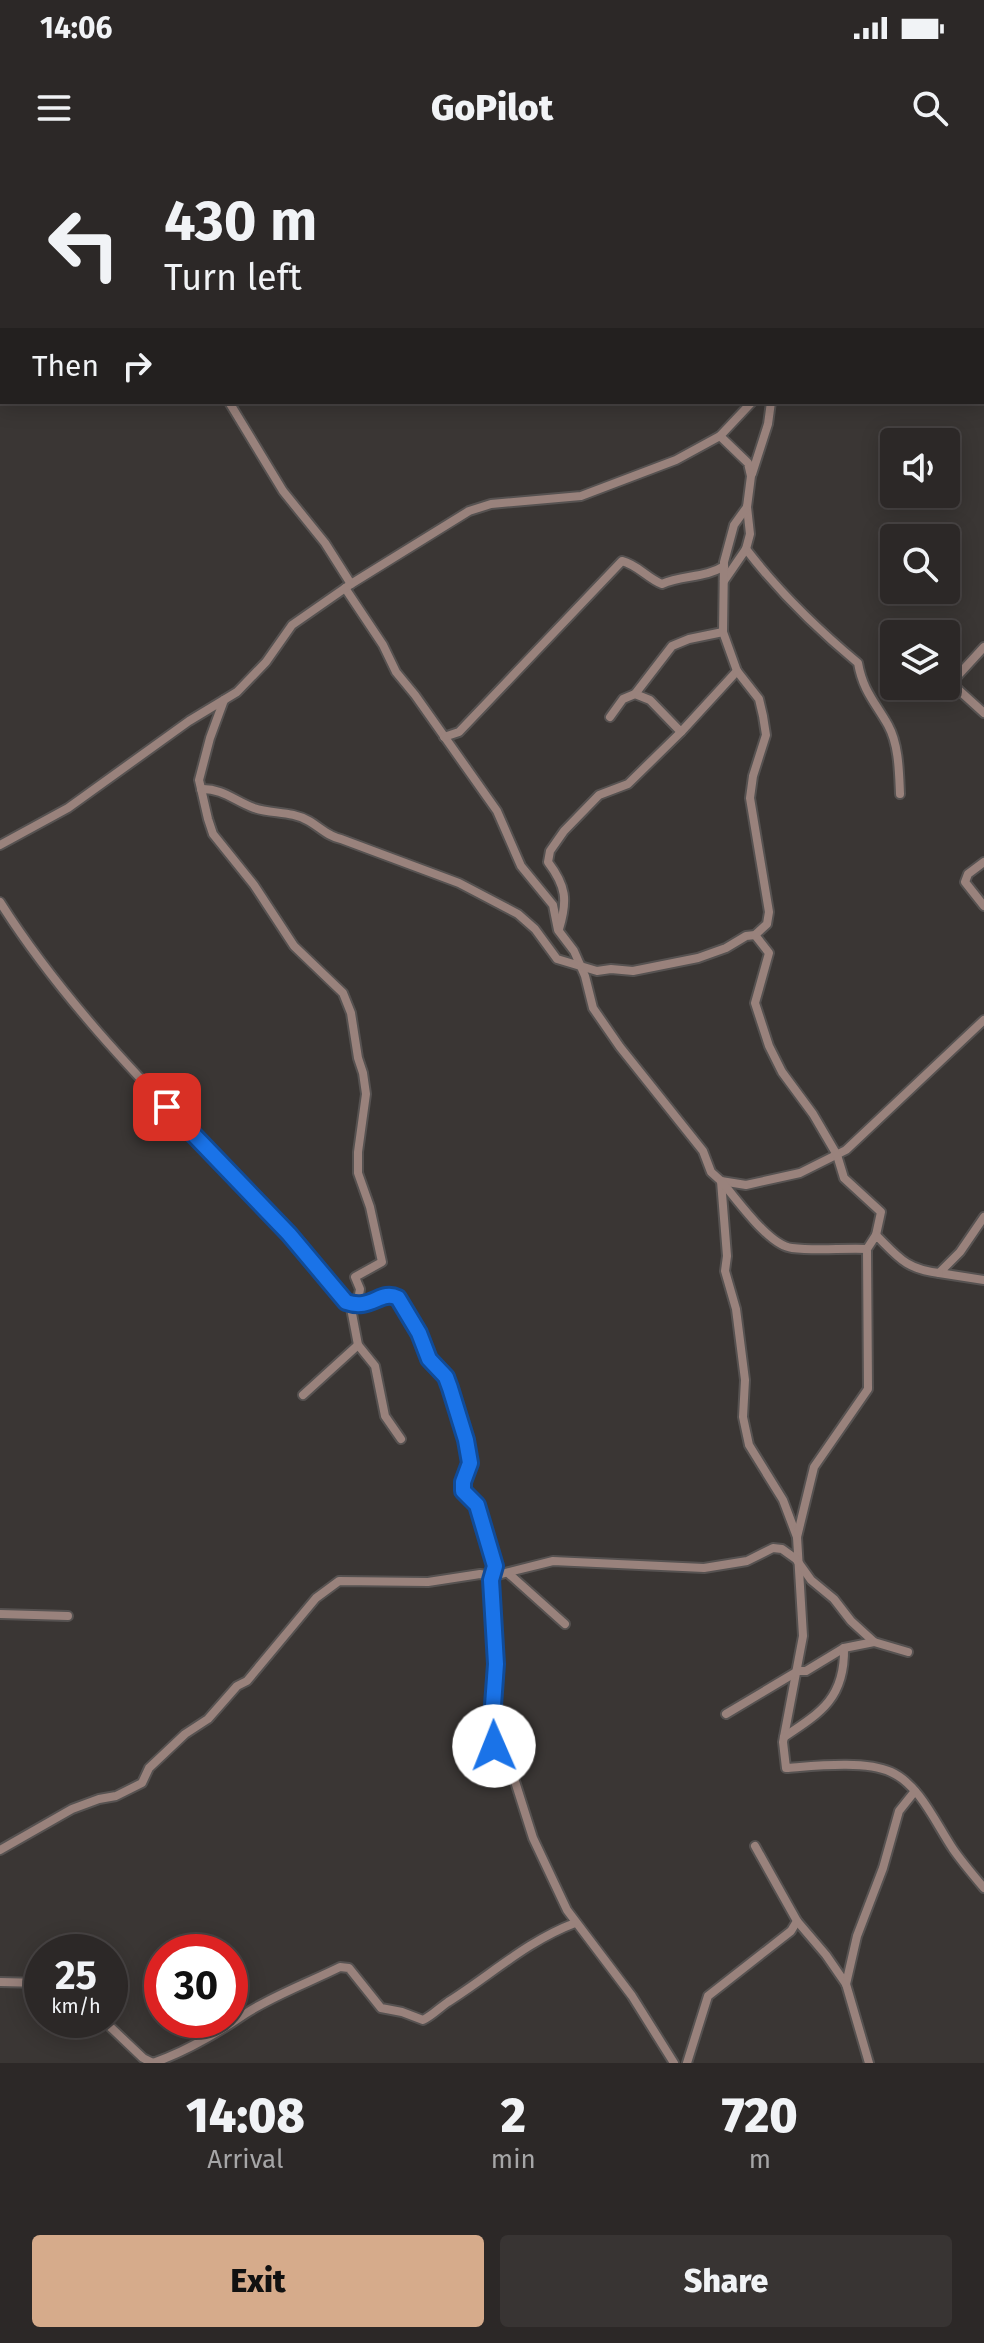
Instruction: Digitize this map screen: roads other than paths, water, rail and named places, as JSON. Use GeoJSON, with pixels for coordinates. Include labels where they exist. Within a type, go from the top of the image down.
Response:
{"type":"FeatureCollection","features":[{"type":"Feature","properties":{"kind":"street"},"geometry":{"type":"LineString","coordinates":[[230,404],[283,491],[325,543],[358,611],[383,645],[396,672],[497,811],[521,866],[553,905],[558,930],[574,951],[593,1008],[703,1151],[711,1172],[764,1231],[789,1249],[867,1249]]}},
{"type":"Feature","properties":{"kind":"street"},"geometry":{"type":"LineString","coordinates":[[0,845],[68,808],[189,721],[237,692],[266,662],[292,625],[348,586],[469,511],[491,504],[581,496],[676,460],[720,436],[748,404]]}},
{"type":"Feature","properties":{"kind":"street"},"geometry":{"type":"LineString","coordinates":[[724,581],[746,549],[750,534],[747,507],[751,476],[768,424],[771,404]]}},
{"type":"Feature","properties":{"kind":"street"},"geometry":{"type":"LineString","coordinates":[[720,436],[748,463],[751,476]]}},
{"type":"Feature","properties":{"kind":"street"},"geometry":{"type":"LineString","coordinates":[[201,789],[211,788],[255,808],[308,820],[330,837],[459,883],[518,914],[535,929],[557,959],[597,971],[647,969],[698,958],[726,948],[746,936],[755,935],[767,924],[769,912],[750,798],[753,776],[766,735],[759,699],[737,671],[723,632],[724,566],[734,525],[747,507]]}},
{"type":"Feature","properties":{"kind":"street"},"geometry":{"type":"LineString","coordinates":[[746,549],[775,587],[804,617],[858,663],[861,680],[890,727],[898,761],[900,794]]}},
{"type":"Feature","properties":{"kind":"street"},"geometry":{"type":"LineString","coordinates":[[444,737],[459,732],[590,591],[622,561],[662,584],[678,576],[715,571],[724,566]]}},
{"type":"Feature","properties":{"kind":"street"},"geometry":{"type":"LineString","coordinates":[[610,717],[623,699],[635,694],[672,646],[723,632]]}},
{"type":"Feature","properties":{"kind":"street"},"geometry":{"type":"LineString","coordinates":[[984,647],[951,683],[984,713]]}},
{"type":"Feature","properties":{"kind":"street"},"geometry":{"type":"LineString","coordinates":[[558,930],[564,913],[563,882],[548,862],[550,851],[564,831],[599,795],[628,784],[737,671]]}},
{"type":"Feature","properties":{"kind":"street"},"geometry":{"type":"LineString","coordinates":[[635,694],[650,700],[681,732]]}},
{"type":"Feature","properties":{"kind":"street"},"geometry":{"type":"LineString","coordinates":[[225,699],[199,780],[213,834],[254,885],[294,946],[343,993],[351,1013],[366,1094],[358,1173],[370,1207],[382,1262],[355,1277],[360,1289],[354,1304],[358,1345],[375,1366],[385,1416],[401,1439]]}},
{"type":"Feature","properties":{"kind":"street"},"geometry":{"type":"LineString","coordinates":[[984,862],[968,874],[965,882],[984,906]]}},
{"type":"Feature","properties":{"kind":"street"},"geometry":{"type":"LineString","coordinates":[[0,902],[20,934],[85,1019],[289,1234],[346,1302],[369,1305],[385,1295],[398,1298],[419,1333],[429,1359],[446,1377],[470,1463],[463,1491],[477,1505],[494,1556],[491,1609],[496,1664],[491,1733],[494,1746],[513,1775],[544,1865],[575,1923],[632,1996],[674,2063]]}},
{"type":"Feature","properties":{"kind":"street"},"geometry":{"type":"LineString","coordinates":[[755,935],[769,953],[755,1003],[769,1046],[782,1072],[813,1114],[837,1155],[844,1178],[881,1212],[876,1235],[867,1249],[868,1389],[814,1467],[797,1537],[803,1636],[784,1737],[786,1768],[872,1766],[892,1772],[915,1791],[954,1851],[984,1888]]}},
{"type":"Feature","properties":{"kind":"street"},"geometry":{"type":"LineString","coordinates":[[721,1181],[746,1185],[765,1182],[800,1173],[837,1155],[890,1110],[984,1020]]}},
{"type":"Feature","properties":{"kind":"street"},"geometry":{"type":"LineString","coordinates":[[721,1181],[727,1256],[725,1271],[736,1309],[745,1380],[743,1417],[749,1445],[783,1500],[797,1537]]}},
{"type":"Feature","properties":{"kind":"street"},"geometry":{"type":"LineString","coordinates":[[939,1273],[960,1252],[984,1217]]}},
{"type":"Feature","properties":{"kind":"street"},"geometry":{"type":"LineString","coordinates":[[876,1235],[899,1259],[916,1270],[984,1280]]}},
{"type":"Feature","properties":{"kind":"street"},"geometry":{"type":"LineString","coordinates":[[303,1395],[358,1345]]}},
{"type":"Feature","properties":{"kind":"street"},"geometry":{"type":"LineString","coordinates":[[0,1850],[72,1809],[116,1796],[142,1783],[149,1768],[185,1734],[208,1719],[237,1686],[247,1681],[316,1598],[339,1581],[428,1582],[480,1574],[493,1576],[553,1561],[577,1560],[704,1568],[747,1561],[773,1548],[782,1549],[796,1559],[811,1580],[834,1599],[851,1621],[874,1642],[908,1652]]}},
{"type":"Feature","properties":{"kind":"street"},"geometry":{"type":"LineString","coordinates":[[508,1573],[565,1624]]}},
{"type":"Feature","properties":{"kind":"street"},"geometry":{"type":"LineString","coordinates":[[0,1614],[68,1616]]}},
{"type":"Feature","properties":{"kind":"street"},"geometry":{"type":"LineString","coordinates":[[726,1714],[844,1648],[874,1642]]}},
{"type":"Feature","properties":{"kind":"street"},"geometry":{"type":"LineString","coordinates":[[784,1737],[808,1721],[836,1695],[844,1665],[844,1648]]}},
{"type":"Feature","properties":{"kind":"street"},"geometry":{"type":"LineString","coordinates":[[846,1984],[857,1936],[883,1868],[899,1811],[915,1791]]}},
{"type":"Feature","properties":{"kind":"street"},"geometry":{"type":"LineString","coordinates":[[755,1846],[797,1921],[846,1984],[869,2063]]}},
{"type":"Feature","properties":{"kind":"street"},"geometry":{"type":"LineString","coordinates":[[687,2063],[708,1996],[791,1931],[797,1921]]}},
{"type":"Feature","properties":{"kind":"street"},"geometry":{"type":"LineString","coordinates":[[122,2038],[153,2063],[208,2039],[246,2013],[340,1967],[349,1968],[381,2008],[423,2020],[512,1955],[555,1930],[575,1923]]}},
{"type":"Feature","properties":{"kind":"street"},"geometry":{"type":"LineString","coordinates":[[0,1982],[24,1983]]}}]}
